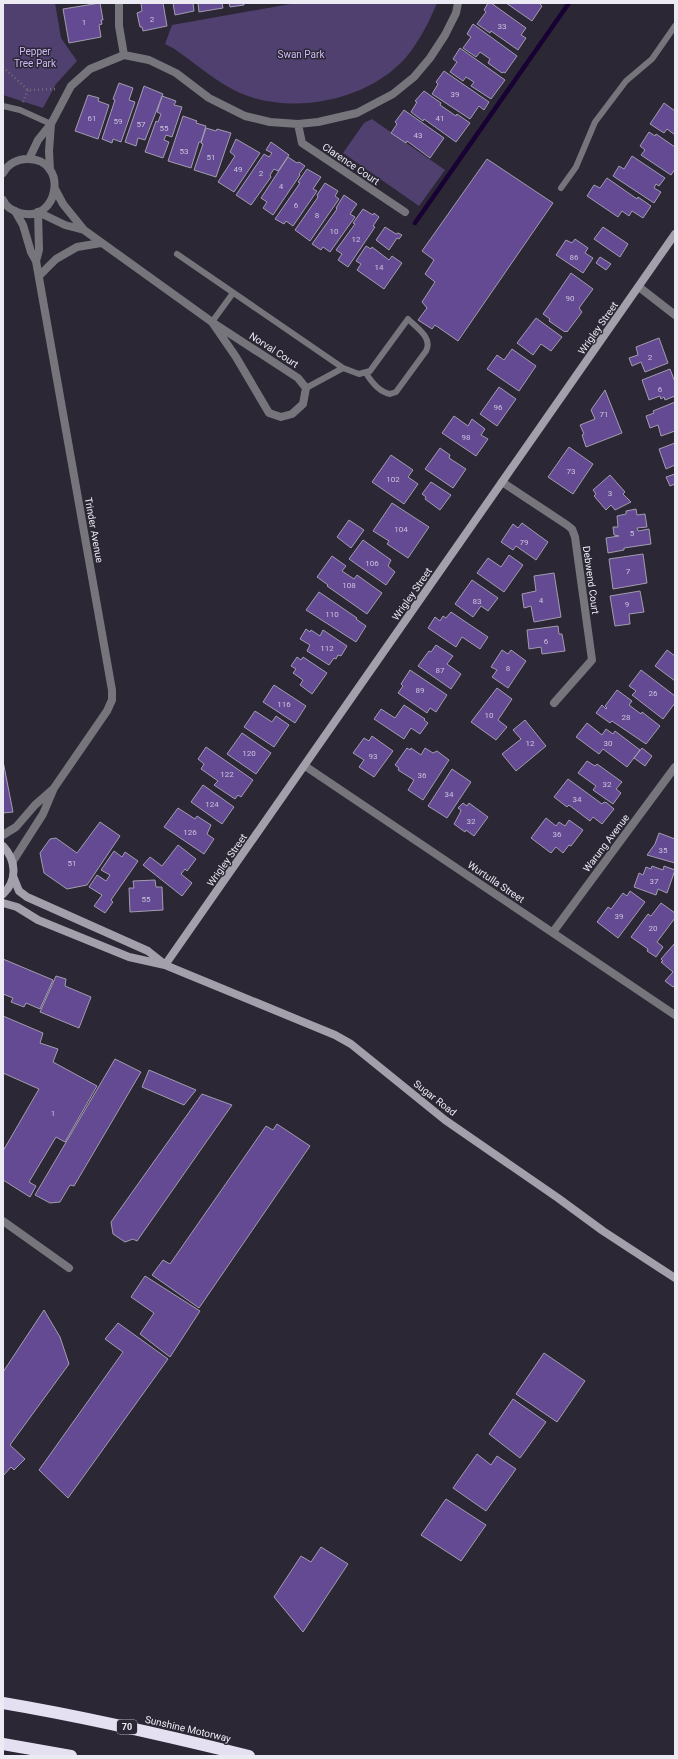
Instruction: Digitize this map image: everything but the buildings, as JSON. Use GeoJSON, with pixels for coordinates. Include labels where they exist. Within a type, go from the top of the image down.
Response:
{"type":"FeatureCollection","features":[{"type":"Feature","properties":{"kind":"highway","name":"Sunshine Motorway"},"geometry":{"type":"LineString","coordinates":[[3,1703],[111,1724],[249,1756]]}},
{"type":"Feature","properties":{"kind":"highway"},"geometry":{"type":"LineString","coordinates":[[3,1744],[71,1756]]}},
{"type":"Feature","properties":{"kind":"main road","name":"Wrigley Street"},"geometry":{"type":"LineString","coordinates":[[165,965],[675,234]]}},
{"type":"Feature","properties":{"kind":"main road"},"geometry":{"type":"LineString","coordinates":[[3,846],[13,861],[12,882],[3,894]]}},
{"type":"Feature","properties":{"kind":"main road"},"geometry":{"type":"LineString","coordinates":[[13,876],[19,890],[27,897],[148,951],[165,965]]}},
{"type":"Feature","properties":{"kind":"main road"},"geometry":{"type":"LineString","coordinates":[[3,903],[17,908],[38,920],[129,957],[165,965]]}},
{"type":"Feature","properties":{"kind":"main road","name":"Sugar Road"},"geometry":{"type":"LineString","coordinates":[[165,965],[321,1028],[351,1044],[446,1120],[603,1231],[675,1278]]}},
{"type":"Feature","properties":{"kind":"street"},"geometry":{"type":"LineString","coordinates":[[119,3],[119,26],[124,55]]}},
{"type":"Feature","properties":{"kind":"street"},"geometry":{"type":"LineString","coordinates":[[29,159],[38,140],[51,124],[71,86],[90,69],[124,55],[149,60],[176,73],[209,98],[246,116],[270,122],[298,124],[318,122],[357,113],[393,94],[414,77],[430,58],[448,30],[456,12],[458,3]]}},
{"type":"Feature","properties":{"kind":"street","name":"Norval Court"},"geometry":{"type":"LineString","coordinates":[[51,124],[49,151],[50,170],[54,179],[55,189],[63,204],[84,230],[212,322],[298,378],[306,388],[303,404],[292,414],[281,417],[269,413],[236,357],[212,322]]}},
{"type":"Feature","properties":{"kind":"street","name":"Clarence Court"},"geometry":{"type":"LineString","coordinates":[[298,124],[302,143],[405,212]]}},
{"type":"Feature","properties":{"kind":"street"},"geometry":{"type":"LineString","coordinates":[[4,170],[19,160],[29,159],[44,163],[50,170]]}},
{"type":"Feature","properties":{"kind":"street"},"geometry":{"type":"LineString","coordinates":[[3,202],[15,211],[24,214],[38,212],[47,206],[55,189]]}},
{"type":"Feature","properties":{"kind":"street","name":"Trinder Avenue"},"geometry":{"type":"LineString","coordinates":[[13,861],[43,814],[54,788],[107,711],[112,700],[112,690],[39,276],[36,261],[31,252],[23,225],[15,211]]}},
{"type":"Feature","properties":{"kind":"street","name":"Norval Court"},"geometry":{"type":"LineString","coordinates":[[38,212],[66,225],[84,230]]}},
{"type":"Feature","properties":{"kind":"street","name":"Trinder Avenue"},"geometry":{"type":"LineString","coordinates":[[36,261],[39,250],[38,212]]}},
{"type":"Feature","properties":{"kind":"street"},"geometry":{"type":"LineString","coordinates":[[39,276],[56,259],[77,247],[101,243]]}},
{"type":"Feature","properties":{"kind":"street"},"geometry":{"type":"LineString","coordinates":[[639,287],[675,315]]}},
{"type":"Feature","properties":{"kind":"street","name":"Debwend Court"},"geometry":{"type":"LineString","coordinates":[[502,482],[567,525],[572,530],[575,537],[592,660],[554,703]]}},
{"type":"Feature","properties":{"kind":"street","name":"Wurtulla Street"},"geometry":{"type":"LineString","coordinates":[[305,766],[675,1015]]}},
{"type":"Feature","properties":{"kind":"street","name":"Warung Avenue"},"geometry":{"type":"LineString","coordinates":[[553,932],[675,767]]}},
{"type":"Feature","properties":{"kind":"street","name":"Trinder Avenue"},"geometry":{"type":"LineString","coordinates":[[3,835],[16,827],[35,805],[54,788]]}},
{"type":"Feature","properties":{"kind":"street"},"geometry":{"type":"LineString","coordinates":[[3,1221],[69,1268]]}},
{"type":"Feature","properties":{"kind":"lane"},"geometry":{"type":"LineString","coordinates":[[561,188],[576,167],[595,122],[626,81],[646,66],[652,59],[675,26]]}},
{"type":"Feature","properties":{"kind":"lane"},"geometry":{"type":"LineString","coordinates":[[3,106],[20,110],[51,124]]}},
{"type":"Feature","properties":{"kind":"lane"},"geometry":{"type":"LineString","coordinates":[[177,254],[343,368],[354,373],[366,373],[370,371],[379,361],[408,319],[424,334],[428,341],[429,347],[396,392],[390,394],[385,393],[372,383],[366,373]]}},
{"type":"Feature","properties":{"kind":"lane"},"geometry":{"type":"LineString","coordinates":[[212,322],[233,293]]}},
{"type":"Feature","properties":{"kind":"lane"},"geometry":{"type":"LineString","coordinates":[[306,388],[343,368]]}},
{"type":"Feature","properties":{"kind":"path"},"geometry":{"type":"LineString","coordinates":[[3,67],[28,90],[58,89]]}},
{"type":"Feature","properties":{"kind":"path"},"geometry":{"type":"LineString","coordinates":[[22,105],[28,90]]}},
{"type":"Feature","properties":{"kind":"green space","name":"Pepper Tree Park"},"geometry":{"type":"Polygon","coordinates":[[[3,3],[55,3],[61,38],[77,61],[56,84],[43,108],[3,95],[3,3]]]}},
{"type":"Feature","properties":{"kind":"green space","name":"Swan Park"},"geometry":{"type":"Polygon","coordinates":[[[296,3],[437,3],[419,40],[396,68],[377,81],[356,92],[333,99],[309,103],[285,103],[261,100],[240,93],[231,89],[173,48],[165,44],[172,25],[296,3]]]}},
{"type":"Feature","properties":{"kind":"green space"},"geometry":{"type":"Polygon","coordinates":[[[372,119],[445,170],[419,206],[343,153],[364,123],[372,119]]]}},
{"type":"Feature","properties":{"kind":"waterway"},"geometry":{"type":"LineString","coordinates":[[415,223],[569,3]]}}]}
